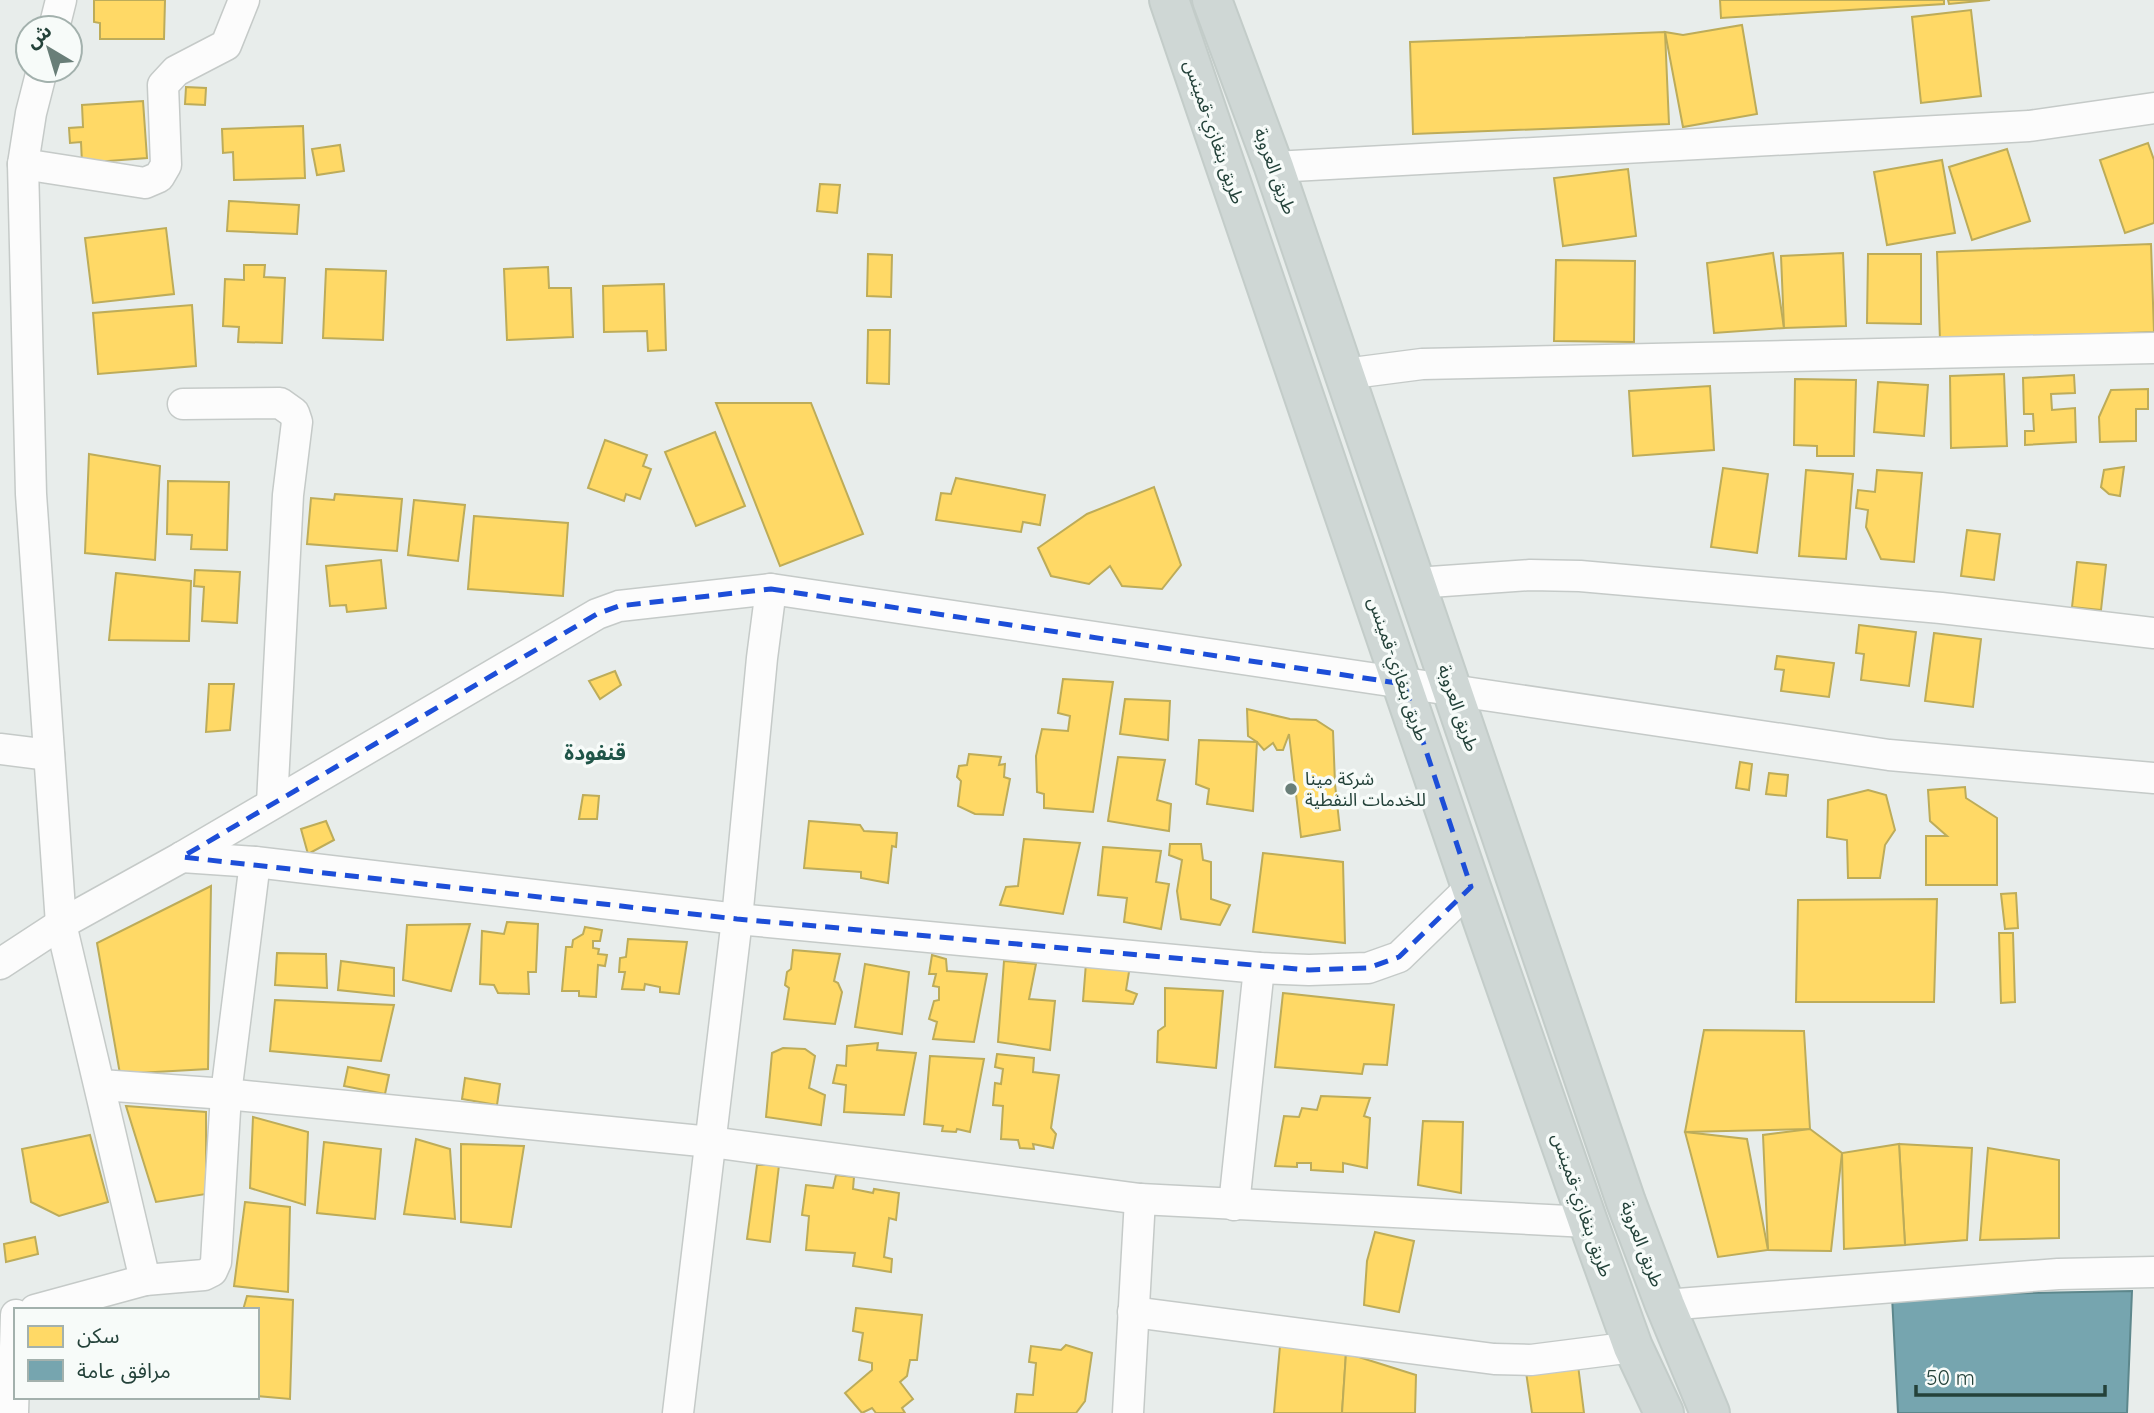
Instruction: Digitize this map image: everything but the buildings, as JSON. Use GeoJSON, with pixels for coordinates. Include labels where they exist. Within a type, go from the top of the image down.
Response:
{"type":"FeatureCollection","features":[{"type":"Feature","properties":{"kind":"main road","name":"طريق بنغازي-قمينس"},"geometry":{"type":"LineString","coordinates":[[1169,0],[1588,1222],[1633,1347],[1664,1413]]}},
{"type":"Feature","properties":{"kind":"main road","name":"طريق العروبة"},"geometry":{"type":"LineString","coordinates":[[1212,0],[1274,167],[1622,1189],[1665,1305],[1710,1413]]}},
{"type":"Feature","properties":{"kind":"street"},"geometry":{"type":"LineString","coordinates":[[23,164],[145,183],[159,177],[166,165],[163,85],[176,71],[226,45],[244,0]]}},
{"type":"Feature","properties":{"kind":"street"},"geometry":{"type":"LineString","coordinates":[[39,84],[23,164],[31,494],[61,924],[145,1280]]}},
{"type":"Feature","properties":{"kind":"street"},"geometry":{"type":"LineString","coordinates":[[1274,167],[2029,126],[2154,108]]}},
{"type":"Feature","properties":{"kind":"street"},"geometry":{"type":"LineString","coordinates":[[1345,374],[1422,365],[2154,348]]}},
{"type":"Feature","properties":{"kind":"street"},"geometry":{"type":"LineString","coordinates":[[183,404],[280,403],[294,413],[297,422],[288,495],[272,803]]}},
{"type":"Feature","properties":{"kind":"street"},"geometry":{"type":"LineString","coordinates":[[1416,583],[1530,575],[1580,576],[1941,608],[2154,633]]}},
{"type":"Feature","properties":{"kind":"street"},"geometry":{"type":"LineString","coordinates":[[678,1413],[737,919],[771,589]]}},
{"type":"Feature","properties":{"kind":"street"},"geometry":{"type":"LineString","coordinates":[[0,964],[61,924],[183,857],[597,614],[619,606],[771,589],[1889,755],[2154,778]]}},
{"type":"Feature","properties":{"kind":"street"},"geometry":{"type":"LineString","coordinates":[[0,749],[49,755]]}},
{"type":"Feature","properties":{"kind":"street"},"geometry":{"type":"LineString","coordinates":[[183,857],[255,862],[737,919],[1259,968],[1309,970],[1368,968],[1399,957],[1471,887]]}},
{"type":"Feature","properties":{"kind":"street"},"geometry":{"type":"LineString","coordinates":[[42,1308],[145,1280],[204,1275],[212,1270],[216,1262],[226,1094],[255,862]]}},
{"type":"Feature","properties":{"kind":"street"},"geometry":{"type":"LineString","coordinates":[[1234,1205],[1259,968]]}},
{"type":"Feature","properties":{"kind":"street"},"geometry":{"type":"LineString","coordinates":[[101,1085],[226,1094],[711,1142],[1140,1199],[1588,1222]]}},
{"type":"Feature","properties":{"kind":"street"},"geometry":{"type":"LineString","coordinates":[[1128,1413],[1140,1199]]}},
{"type":"Feature","properties":{"kind":"street"},"geometry":{"type":"LineString","coordinates":[[1665,1305],[2058,1274],[2154,1272]]}},
{"type":"Feature","properties":{"kind":"street"},"geometry":{"type":"LineString","coordinates":[[1133,1312],[1494,1359],[1531,1360],[1633,1347]]}},
{"type":"Feature","properties":{"kind":"street"},"geometry":{"type":"LineString","coordinates":[[13,1413],[14,1380]]}},
{"type":"Feature","properties":{"kind":"highlighted area"},"geometry":{"type":"Polygon","coordinates":[[[771,589],[1404,684],[1471,887],[1399,957],[1368,968],[1309,970],[737,919],[182,857],[597,614],[619,606],[771,589]]]}},
{"type":"Feature","properties":{"kind":"place","name":"شركة مينا للخدمات النفطية"},"geometry":{"type":"Point","coordinates":[1291,789]}},
{"type":"Feature","properties":{"kind":"district","name":"قنفودة"},"geometry":{"type":"Point","coordinates":[595,753]}}]}
